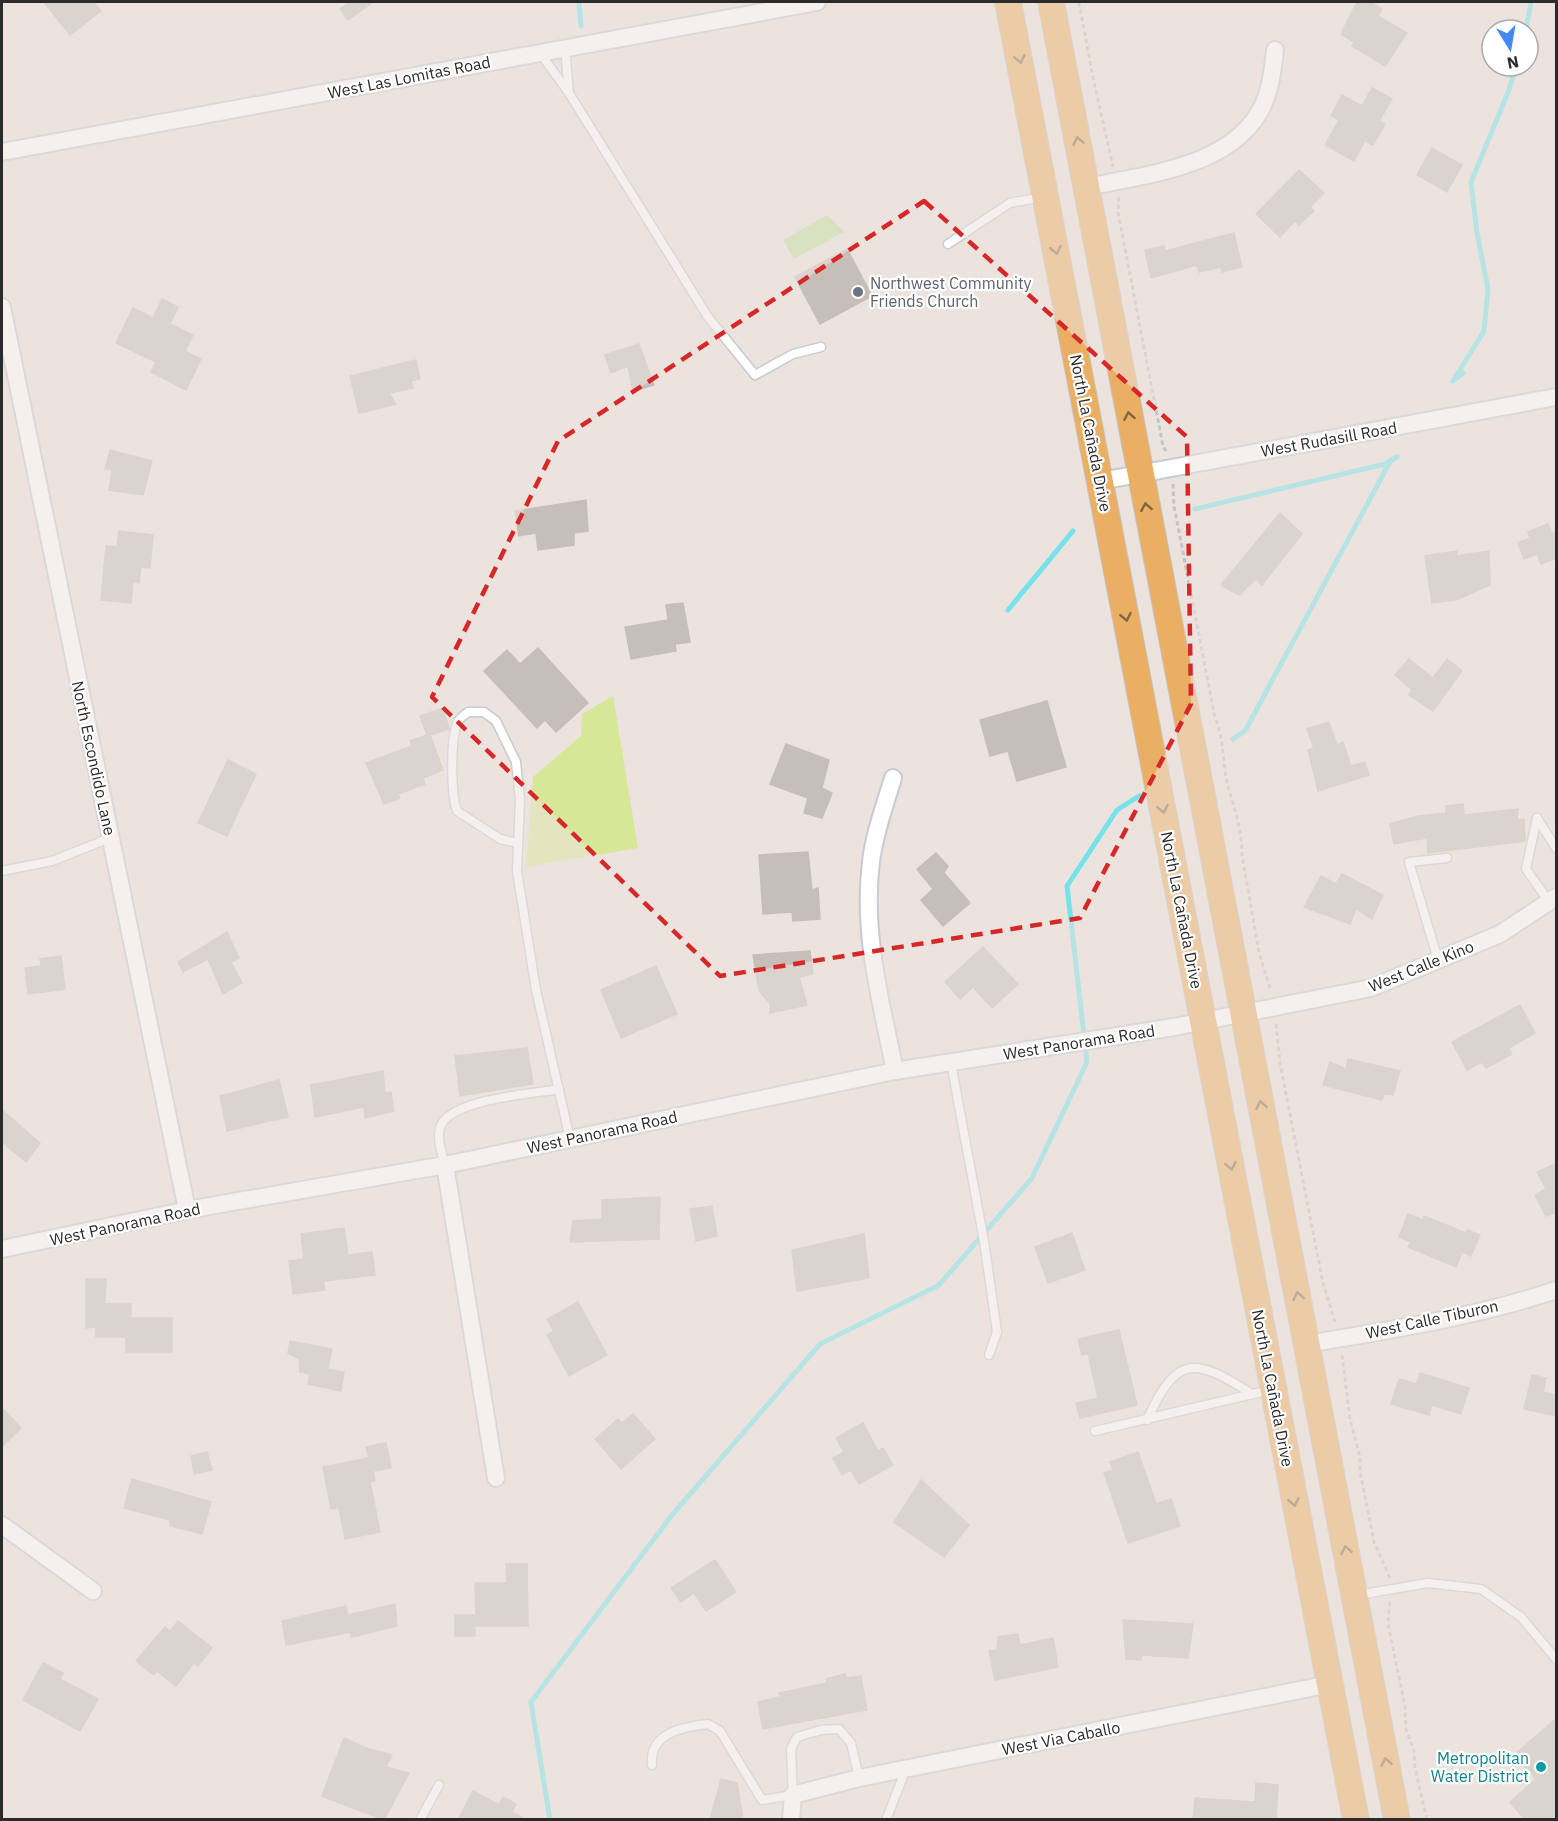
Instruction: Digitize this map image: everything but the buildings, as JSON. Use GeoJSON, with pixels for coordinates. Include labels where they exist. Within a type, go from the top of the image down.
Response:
{"type":"FeatureCollection","features":[{"type":"Feature","properties":{"kind":"main road","name":"North La Cañada Drive"},"geometry":{"type":"LineString","coordinates":[[1008,2],[1203,1022],[1263,1392],[1330,1684],[1356,1820]]}},
{"type":"Feature","properties":{"kind":"main road"},"geometry":{"type":"LineString","coordinates":[[1051,2],[1397,1820]]}},
{"type":"Feature","properties":{"kind":"street","name":"West Las Lomitas Road"},"geometry":{"type":"LineString","coordinates":[[2,152],[817,2]]}},
{"type":"Feature","properties":{"kind":"street"},"geometry":{"type":"LineString","coordinates":[[1087,187],[1187,164],[1221,150],[1247,129],[1263,105],[1271,83],[1275,50]]}},
{"type":"Feature","properties":{"kind":"street","name":"North Escondido Lane"},"geometry":{"type":"LineString","coordinates":[[2,307],[187,1210]]}},
{"type":"Feature","properties":{"kind":"street","name":"West Rudasill Road"},"geometry":{"type":"LineString","coordinates":[[1101,481],[1557,398]]}},
{"type":"Feature","properties":{"kind":"street"},"geometry":{"type":"LineString","coordinates":[[893,778],[871,860],[868,905],[872,958],[895,1071]]}},
{"type":"Feature","properties":{"kind":"street","name":"West Calle Kino"},"geometry":{"type":"LineString","coordinates":[[1203,1022],[1371,988],[1500,934],[1553,900]]}},
{"type":"Feature","properties":{"kind":"street","name":"West Panorama Road"},"geometry":{"type":"LineString","coordinates":[[2,1249],[187,1210],[445,1165],[895,1071],[1203,1022]]}},
{"type":"Feature","properties":{"kind":"street"},"geometry":{"type":"LineString","coordinates":[[445,1165],[496,1478]]}},
{"type":"Feature","properties":{"kind":"street","name":"West Calle Tiburon"},"geometry":{"type":"LineString","coordinates":[[1307,1344],[1442,1319],[1557,1290]]}},
{"type":"Feature","properties":{"kind":"street"},"geometry":{"type":"LineString","coordinates":[[2,1525],[93,1591]]}},
{"type":"Feature","properties":{"kind":"street","name":"West Via Caballo"},"geometry":{"type":"LineString","coordinates":[[793,1795],[859,1778],[1330,1684]]}},
{"type":"Feature","properties":{"kind":"street"},"geometry":{"type":"LineString","coordinates":[[790,1820],[793,1795]]}},
{"type":"Feature","properties":{"kind":"lane"},"geometry":{"type":"LineString","coordinates":[[565,48],[569,93]]}},
{"type":"Feature","properties":{"kind":"lane"},"geometry":{"type":"LineString","coordinates":[[540,53],[569,93],[708,317],[755,375],[793,354],[821,347]]}},
{"type":"Feature","properties":{"kind":"lane"},"geometry":{"type":"LineString","coordinates":[[948,244],[1010,203],[1046,196]]}},
{"type":"Feature","properties":{"kind":"lane"},"geometry":{"type":"LineString","coordinates":[[518,843],[500,839],[457,811],[453,793],[454,742],[458,722],[468,712],[484,712],[496,721],[510,747],[518,779],[518,843],[517,871],[520,892],[536,990],[570,1139]]}},
{"type":"Feature","properties":{"kind":"lane"},"geometry":{"type":"LineString","coordinates":[[1553,900],[1526,869],[1537,818],[1557,848]]}},
{"type":"Feature","properties":{"kind":"lane"},"geometry":{"type":"LineString","coordinates":[[2,871],[52,861],[110,838]]}},
{"type":"Feature","properties":{"kind":"lane"},"geometry":{"type":"LineString","coordinates":[[1438,960],[1409,862],[1448,858]]}},
{"type":"Feature","properties":{"kind":"lane"},"geometry":{"type":"LineString","coordinates":[[951,1063],[984,1241],[997,1332],[989,1355]]}},
{"type":"Feature","properties":{"kind":"lane"},"geometry":{"type":"LineString","coordinates":[[445,1165],[439,1136],[440,1127],[446,1118],[458,1109],[473,1104],[559,1089]]}},
{"type":"Feature","properties":{"kind":"lane"},"geometry":{"type":"LineString","coordinates":[[1148,1420],[1170,1377],[1188,1367],[1197,1366],[1263,1392]]}},
{"type":"Feature","properties":{"kind":"lane"},"geometry":{"type":"LineString","coordinates":[[1095,1431],[1263,1392]]}},
{"type":"Feature","properties":{"kind":"lane"},"geometry":{"type":"LineString","coordinates":[[1354,1596],[1428,1583],[1481,1589],[1521,1617],[1557,1659]]}},
{"type":"Feature","properties":{"kind":"lane"},"geometry":{"type":"LineString","coordinates":[[1546,1646],[1557,1644]]}},
{"type":"Feature","properties":{"kind":"lane"},"geometry":{"type":"LineString","coordinates":[[652,1766],[651,1755],[655,1744],[665,1735],[675,1730],[708,1724],[720,1731],[762,1800],[793,1795],[791,1749],[797,1737],[809,1732],[839,1730],[851,1743],[859,1778]]}},
{"type":"Feature","properties":{"kind":"lane"},"geometry":{"type":"LineString","coordinates":[[886,1820],[906,1769]]}},
{"type":"Feature","properties":{"kind":"lane"},"geometry":{"type":"LineString","coordinates":[[420,1820],[439,1785]]}},
{"type":"Feature","properties":{"kind":"path"},"geometry":{"type":"LineString","coordinates":[[1080,2],[1092,73],[1116,181],[1119,212],[1162,446],[1168,454],[1174,506],[1189,573],[1194,617],[1215,718],[1220,728],[1228,787],[1234,799],[1259,953],[1276,1008],[1280,1064],[1323,1283],[1340,1338],[1350,1419],[1360,1458],[1360,1472],[1374,1542],[1386,1567],[1392,1589],[1387,1610],[1388,1624],[1405,1706],[1406,1728],[1414,1751],[1414,1768],[1428,1820]]}},
{"type":"Feature","properties":{"kind":"highlighted area"},"geometry":{"type":"Polygon","coordinates":[[[924,201],[1187,437],[1191,704],[1080,918],[720,976],[432,697],[558,441],[924,201]]]}},
{"type":"Feature","properties":{"kind":"green space"},"geometry":{"type":"Polygon","coordinates":[[[827,215],[844,232],[794,259],[783,240],[827,215]]]}},
{"type":"Feature","properties":{"kind":"green space"},"geometry":{"type":"Polygon","coordinates":[[[613,696],[638,848],[526,867],[533,777],[581,736],[582,714],[613,696]]]}},
{"type":"Feature","properties":{"kind":"waterway"},"geometry":{"type":"LineString","coordinates":[[579,2],[581,26]]}},
{"type":"Feature","properties":{"kind":"waterway"},"geometry":{"type":"LineString","coordinates":[[1528,18],[1531,2]]}},
{"type":"Feature","properties":{"kind":"waterway"},"geometry":{"type":"LineString","coordinates":[[1463,373],[1453,381],[1484,331],[1488,289],[1477,233],[1471,182],[1512,78]]}},
{"type":"Feature","properties":{"kind":"waterway"},"geometry":{"type":"LineString","coordinates":[[1195,509],[1385,464],[1397,457]]}},
{"type":"Feature","properties":{"kind":"waterway"},"geometry":{"type":"LineString","coordinates":[[1233,739],[1245,731],[1391,460]]}},
{"type":"Feature","properties":{"kind":"waterway"},"geometry":{"type":"LineString","coordinates":[[1008,610],[1073,531]]}},
{"type":"Feature","properties":{"kind":"waterway"},"geometry":{"type":"LineString","coordinates":[[550,1820],[531,1702],[672,1515],[820,1344],[939,1285],[1032,1178],[1087,1062],[1067,886],[1117,810],[1139,796]]}},
{"type":"Feature","properties":{"kind":"place","name":"Northwest Community Friends Church"},"geometry":{"type":"Point","coordinates":[858,292]}},
{"type":"Feature","properties":{"kind":"place","name":"Metropolitan Water District"},"geometry":{"type":"Point","coordinates":[1541,1767]}}]}
